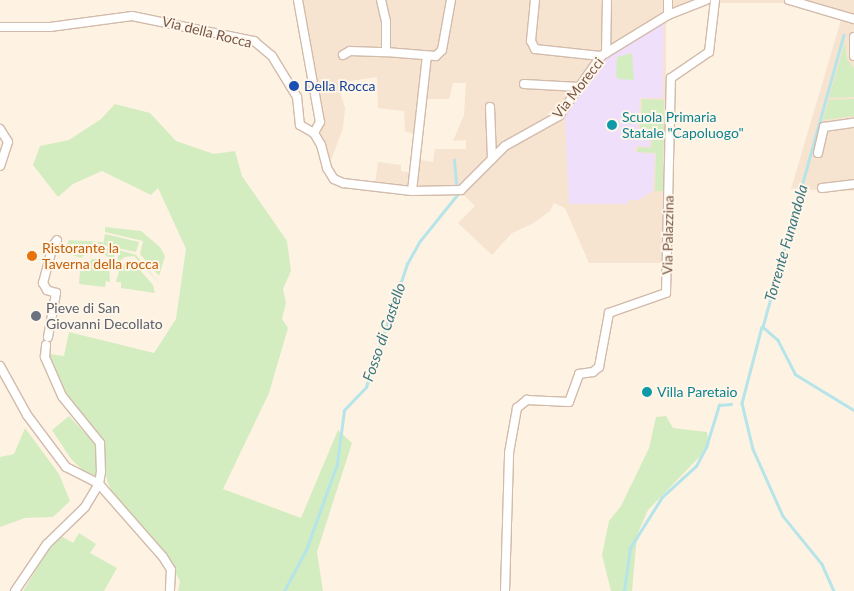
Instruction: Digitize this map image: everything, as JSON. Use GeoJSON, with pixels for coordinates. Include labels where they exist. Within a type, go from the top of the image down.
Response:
{"type":"FeatureCollection","features":[{"type":"Feature","properties":{"kind":"street"},"geometry":{"type":"LineString","coordinates":[[298,0],[320,122],[314,133]]}},
{"type":"Feature","properties":{"kind":"street"},"geometry":{"type":"LineString","coordinates":[[381,0],[386,21],[386,52]]}},
{"type":"Feature","properties":{"kind":"street"},"geometry":{"type":"LineString","coordinates":[[343,55],[350,51],[427,56],[441,54],[451,0]]}},
{"type":"Feature","properties":{"kind":"street"},"geometry":{"type":"LineString","coordinates":[[535,0],[531,41],[535,49],[604,54],[607,0]]}},
{"type":"Feature","properties":{"kind":"street"},"geometry":{"type":"LineString","coordinates":[[668,0],[668,15]]}},
{"type":"Feature","properties":{"kind":"street","name":"Via Morecci"},"geometry":{"type":"LineString","coordinates":[[314,133],[334,179],[343,183],[412,191],[461,190],[514,139],[553,122],[604,54],[668,15],[706,0]]}},
{"type":"Feature","properties":{"kind":"street","name":"Via Palazzina"},"geometry":{"type":"LineString","coordinates":[[505,591],[509,453],[517,408],[527,400],[569,402],[579,374],[593,372],[599,367],[609,313],[666,293],[671,78],[709,52],[715,0]]}},
{"type":"Feature","properties":{"kind":"street"},"geometry":{"type":"LineString","coordinates":[[789,0],[854,19]]}},
{"type":"Feature","properties":{"kind":"street"},"geometry":{"type":"LineString","coordinates":[[822,9],[823,0]]}},
{"type":"Feature","properties":{"kind":"street","name":"Via della Rocca"},"geometry":{"type":"LineString","coordinates":[[0,27],[50,27],[132,16],[254,42],[272,56],[297,97],[300,125],[314,133]]}},
{"type":"Feature","properties":{"kind":"street"},"geometry":{"type":"LineString","coordinates":[[854,37],[854,56]]}},
{"type":"Feature","properties":{"kind":"street"},"geometry":{"type":"LineString","coordinates":[[412,191],[427,56]]}},
{"type":"Feature","properties":{"kind":"street"},"geometry":{"type":"LineString","coordinates":[[524,84],[579,87]]}},
{"type":"Feature","properties":{"kind":"street"},"geometry":{"type":"LineString","coordinates":[[490,107],[492,160]]}},
{"type":"Feature","properties":{"kind":"street"},"geometry":{"type":"LineString","coordinates":[[818,153],[824,127],[854,123]]}},
{"type":"Feature","properties":{"kind":"street"},"geometry":{"type":"LineString","coordinates":[[0,129],[8,142],[0,166]]}},
{"type":"Feature","properties":{"kind":"street"},"geometry":{"type":"LineString","coordinates":[[822,188],[854,184]]}},
{"type":"Feature","properties":{"kind":"street"},"geometry":{"type":"LineString","coordinates":[[48,337],[56,293],[47,290],[43,283],[57,240]]}},
{"type":"Feature","properties":{"kind":"street"},"geometry":{"type":"LineString","coordinates":[[15,591],[48,544],[86,507],[99,484],[100,443],[62,396],[46,358],[46,345]]}},
{"type":"Feature","properties":{"kind":"street"},"geometry":{"type":"LineString","coordinates":[[0,366],[28,415],[66,467],[99,484],[163,557],[171,570],[170,591]]}},
{"type":"Feature","properties":{"kind":"shaded area"},"geometry":{"type":"Polygon","coordinates":[[[293,0],[854,0],[854,191],[791,189],[841,20],[789,3],[707,3],[666,20],[666,77],[672,81],[672,191],[664,197],[665,263],[589,263],[565,208],[554,203],[550,211],[532,224],[512,233],[492,255],[458,223],[475,206],[465,196],[374,192],[378,162],[401,165],[401,171],[411,173],[413,159],[433,162],[435,149],[466,149],[466,140],[453,141],[464,115],[466,83],[453,83],[449,99],[426,99],[415,135],[405,131],[404,111],[378,108],[377,77],[343,82],[339,89],[345,108],[343,128],[331,160],[316,121],[301,21],[293,0]]]}},
{"type":"Feature","properties":{"kind":"shaded area"},"geometry":{"type":"Polygon","coordinates":[[[664,21],[663,98],[640,98],[638,128],[651,130],[650,147],[636,146],[635,152],[655,154],[653,191],[639,200],[628,200],[628,204],[569,204],[565,116],[605,60],[664,21]]]}},
{"type":"Feature","properties":{"kind":"green space"},"geometry":{"type":"Polygon","coordinates":[[[845,42],[847,59],[854,69],[854,97],[829,98],[845,42]]]}},
{"type":"Feature","properties":{"kind":"green space"},"geometry":{"type":"Polygon","coordinates":[[[632,53],[634,80],[619,79],[616,76],[617,57],[632,53]]]}},
{"type":"Feature","properties":{"kind":"green space"},"geometry":{"type":"Polygon","coordinates":[[[642,99],[664,100],[663,191],[655,191],[656,153],[637,152],[638,147],[651,148],[653,129],[640,128],[642,99]]]}},
{"type":"Feature","properties":{"kind":"green space"},"geometry":{"type":"Polygon","coordinates":[[[854,99],[854,116],[823,120],[829,100],[854,99]]]}},
{"type":"Feature","properties":{"kind":"green space"},"geometry":{"type":"Polygon","coordinates":[[[115,104],[150,113],[176,141],[214,154],[235,151],[242,176],[287,241],[291,271],[283,289],[286,303],[282,319],[288,328],[269,393],[223,489],[301,518],[338,430],[352,443],[317,552],[323,591],[178,591],[180,581],[160,546],[114,495],[107,481],[102,439],[57,381],[49,354],[64,356],[69,332],[154,353],[176,319],[186,249],[158,188],[151,195],[102,171],[73,184],[58,197],[33,165],[40,146],[69,140],[101,119],[115,104]]]}},
{"type":"Feature","properties":{"kind":"green space"},"geometry":{"type":"Polygon","coordinates":[[[105,227],[141,231],[160,247],[165,256],[159,276],[140,254],[143,241],[105,232],[105,227]]]}},
{"type":"Feature","properties":{"kind":"green space"},"geometry":{"type":"Polygon","coordinates":[[[105,234],[139,242],[136,252],[103,245],[105,234]]]}},
{"type":"Feature","properties":{"kind":"green space"},"geometry":{"type":"Polygon","coordinates":[[[69,240],[103,242],[102,245],[97,245],[81,258],[63,252],[69,240]]]}},
{"type":"Feature","properties":{"kind":"green space"},"geometry":{"type":"Polygon","coordinates":[[[98,247],[115,249],[114,261],[102,253],[90,253],[98,247]]]}},
{"type":"Feature","properties":{"kind":"green space"},"geometry":{"type":"Polygon","coordinates":[[[119,250],[136,255],[160,284],[134,256],[125,257],[117,263],[119,250]]]}},
{"type":"Feature","properties":{"kind":"green space"},"geometry":{"type":"Polygon","coordinates":[[[92,259],[100,259],[109,265],[110,282],[106,281],[105,287],[79,284],[80,271],[92,259]]]}},
{"type":"Feature","properties":{"kind":"green space"},"geometry":{"type":"Polygon","coordinates":[[[133,262],[153,285],[155,293],[121,288],[121,282],[116,282],[120,268],[125,263],[133,262]]]}},
{"type":"Feature","properties":{"kind":"green space"},"geometry":{"type":"Polygon","coordinates":[[[69,416],[97,446],[97,478],[93,480],[71,459],[52,430],[69,416]]]}},
{"type":"Feature","properties":{"kind":"green space"},"geometry":{"type":"Polygon","coordinates":[[[666,416],[673,428],[707,432],[709,447],[648,510],[637,535],[632,591],[611,591],[602,555],[609,521],[621,506],[649,448],[656,417],[666,416]]]}},
{"type":"Feature","properties":{"kind":"green space"},"geometry":{"type":"Polygon","coordinates":[[[25,428],[59,474],[70,501],[53,517],[25,518],[0,527],[0,457],[14,454],[25,428]]]}},
{"type":"Feature","properties":{"kind":"green space"},"geometry":{"type":"Polygon","coordinates":[[[79,533],[96,544],[90,553],[117,568],[104,591],[23,591],[58,534],[73,543],[79,533]]]}},
{"type":"Feature","properties":{"kind":"waterway","name":"Torrente Funandola"},"geometry":{"type":"LineString","coordinates":[[844,35],[763,327],[778,340],[795,374],[854,410]]}},
{"type":"Feature","properties":{"kind":"waterway","name":"Fosso di Castello"},"geometry":{"type":"LineString","coordinates":[[284,591],[306,550],[337,464],[344,410],[366,387],[407,264],[420,241],[457,195],[454,160]]}},
{"type":"Feature","properties":{"kind":"waterway"},"geometry":{"type":"LineString","coordinates":[[762,327],[742,403],[753,449],[783,516],[822,564],[834,591]]}},
{"type":"Feature","properties":{"kind":"waterway"},"geometry":{"type":"LineString","coordinates":[[624,591],[630,548],[662,497],[696,466],[706,447],[719,405],[731,404]]}},
{"type":"Feature","properties":{"kind":"place","name":"Della Rocca"},"geometry":{"type":"Point","coordinates":[294,86]}},
{"type":"Feature","properties":{"kind":"place","name":"Scuola Primaria Statale \"Capoluogo\""},"geometry":{"type":"Point","coordinates":[612,125]}},
{"type":"Feature","properties":{"kind":"place","name":"Ristorante la Taverna della rocca"},"geometry":{"type":"Point","coordinates":[32,256]}},
{"type":"Feature","properties":{"kind":"place","name":"Pieve di San Giovanni Decollato"},"geometry":{"type":"Point","coordinates":[36,316]}},
{"type":"Feature","properties":{"kind":"place","name":"Villa Paretaio"},"geometry":{"type":"Point","coordinates":[647,392]}}]}
